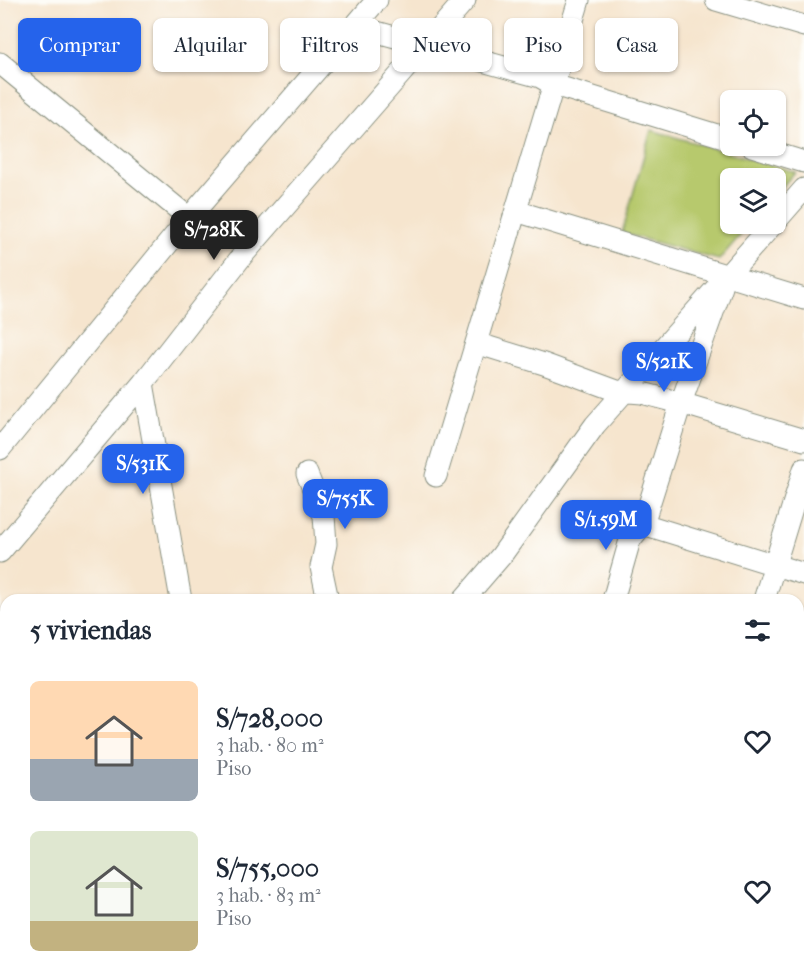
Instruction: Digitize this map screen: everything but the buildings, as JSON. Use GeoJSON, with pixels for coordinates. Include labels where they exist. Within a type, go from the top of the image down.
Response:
{"type":"FeatureCollection","features":[{"type":"Feature","properties":{"kind":"street"},"geometry":{"type":"LineString","coordinates":[[362,18],[377,0]]}},
{"type":"Feature","properties":{"kind":"street"},"geometry":{"type":"LineString","coordinates":[[450,18],[465,0]]}},
{"type":"Feature","properties":{"kind":"street"},"geometry":{"type":"LineString","coordinates":[[436,476],[579,0]]}},
{"type":"Feature","properties":{"kind":"street"},"geometry":{"type":"LineString","coordinates":[[716,0],[804,26]]}},
{"type":"Feature","properties":{"kind":"street"},"geometry":{"type":"LineString","coordinates":[[0,63],[189,218]]}},
{"type":"Feature","properties":{"kind":"street"},"geometry":{"type":"LineString","coordinates":[[492,64],[540,77],[554,85],[720,136]]}},
{"type":"Feature","properties":{"kind":"street"},"geometry":{"type":"LineString","coordinates":[[0,449],[189,218],[315,72]]}},
{"type":"Feature","properties":{"kind":"street"},"geometry":{"type":"LineString","coordinates":[[0,552],[143,383],[242,256],[403,72]]}},
{"type":"Feature","properties":{"kind":"street"},"geometry":{"type":"LineString","coordinates":[[784,156],[804,162]]}},
{"type":"Feature","properties":{"kind":"street"},"geometry":{"type":"LineString","coordinates":[[786,209],[804,189]]}},
{"type":"Feature","properties":{"kind":"street"},"geometry":{"type":"LineString","coordinates":[[516,211],[804,299]]}},
{"type":"Feature","properties":{"kind":"street"},"geometry":{"type":"LineString","coordinates":[[469,594],[501,556],[595,425],[763,234]]}},
{"type":"Feature","properties":{"kind":"street"},"geometry":{"type":"LineString","coordinates":[[615,594],[630,540],[643,524],[681,403],[727,275]]}},
{"type":"Feature","properties":{"kind":"street"},"geometry":{"type":"LineString","coordinates":[[476,343],[544,364],[616,391],[642,393],[681,403],[804,440]]}},
{"type":"Feature","properties":{"kind":"street"},"geometry":{"type":"LineString","coordinates":[[143,383],[180,594]]}},
{"type":"Feature","properties":{"kind":"street"},"geometry":{"type":"LineString","coordinates":[[766,594],[804,468]]}},
{"type":"Feature","properties":{"kind":"street"},"geometry":{"type":"LineString","coordinates":[[307,474],[324,516],[326,544],[321,567],[327,594]]}},
{"type":"Feature","properties":{"kind":"street"},"geometry":{"type":"LineString","coordinates":[[643,524],[804,574]]}},
{"type":"Feature","properties":{"kind":"green space"},"geometry":{"type":"Polygon","coordinates":[[[651,130],[720,150],[720,156],[740,156],[781,168],[720,168],[720,234],[741,234],[719,260],[622,233],[651,130]]]}},
{"type":"Feature","properties":{"kind":"green space"},"geometry":{"type":"Polygon","coordinates":[[[786,169],[795,172],[786,182],[786,169]]]}}]}
